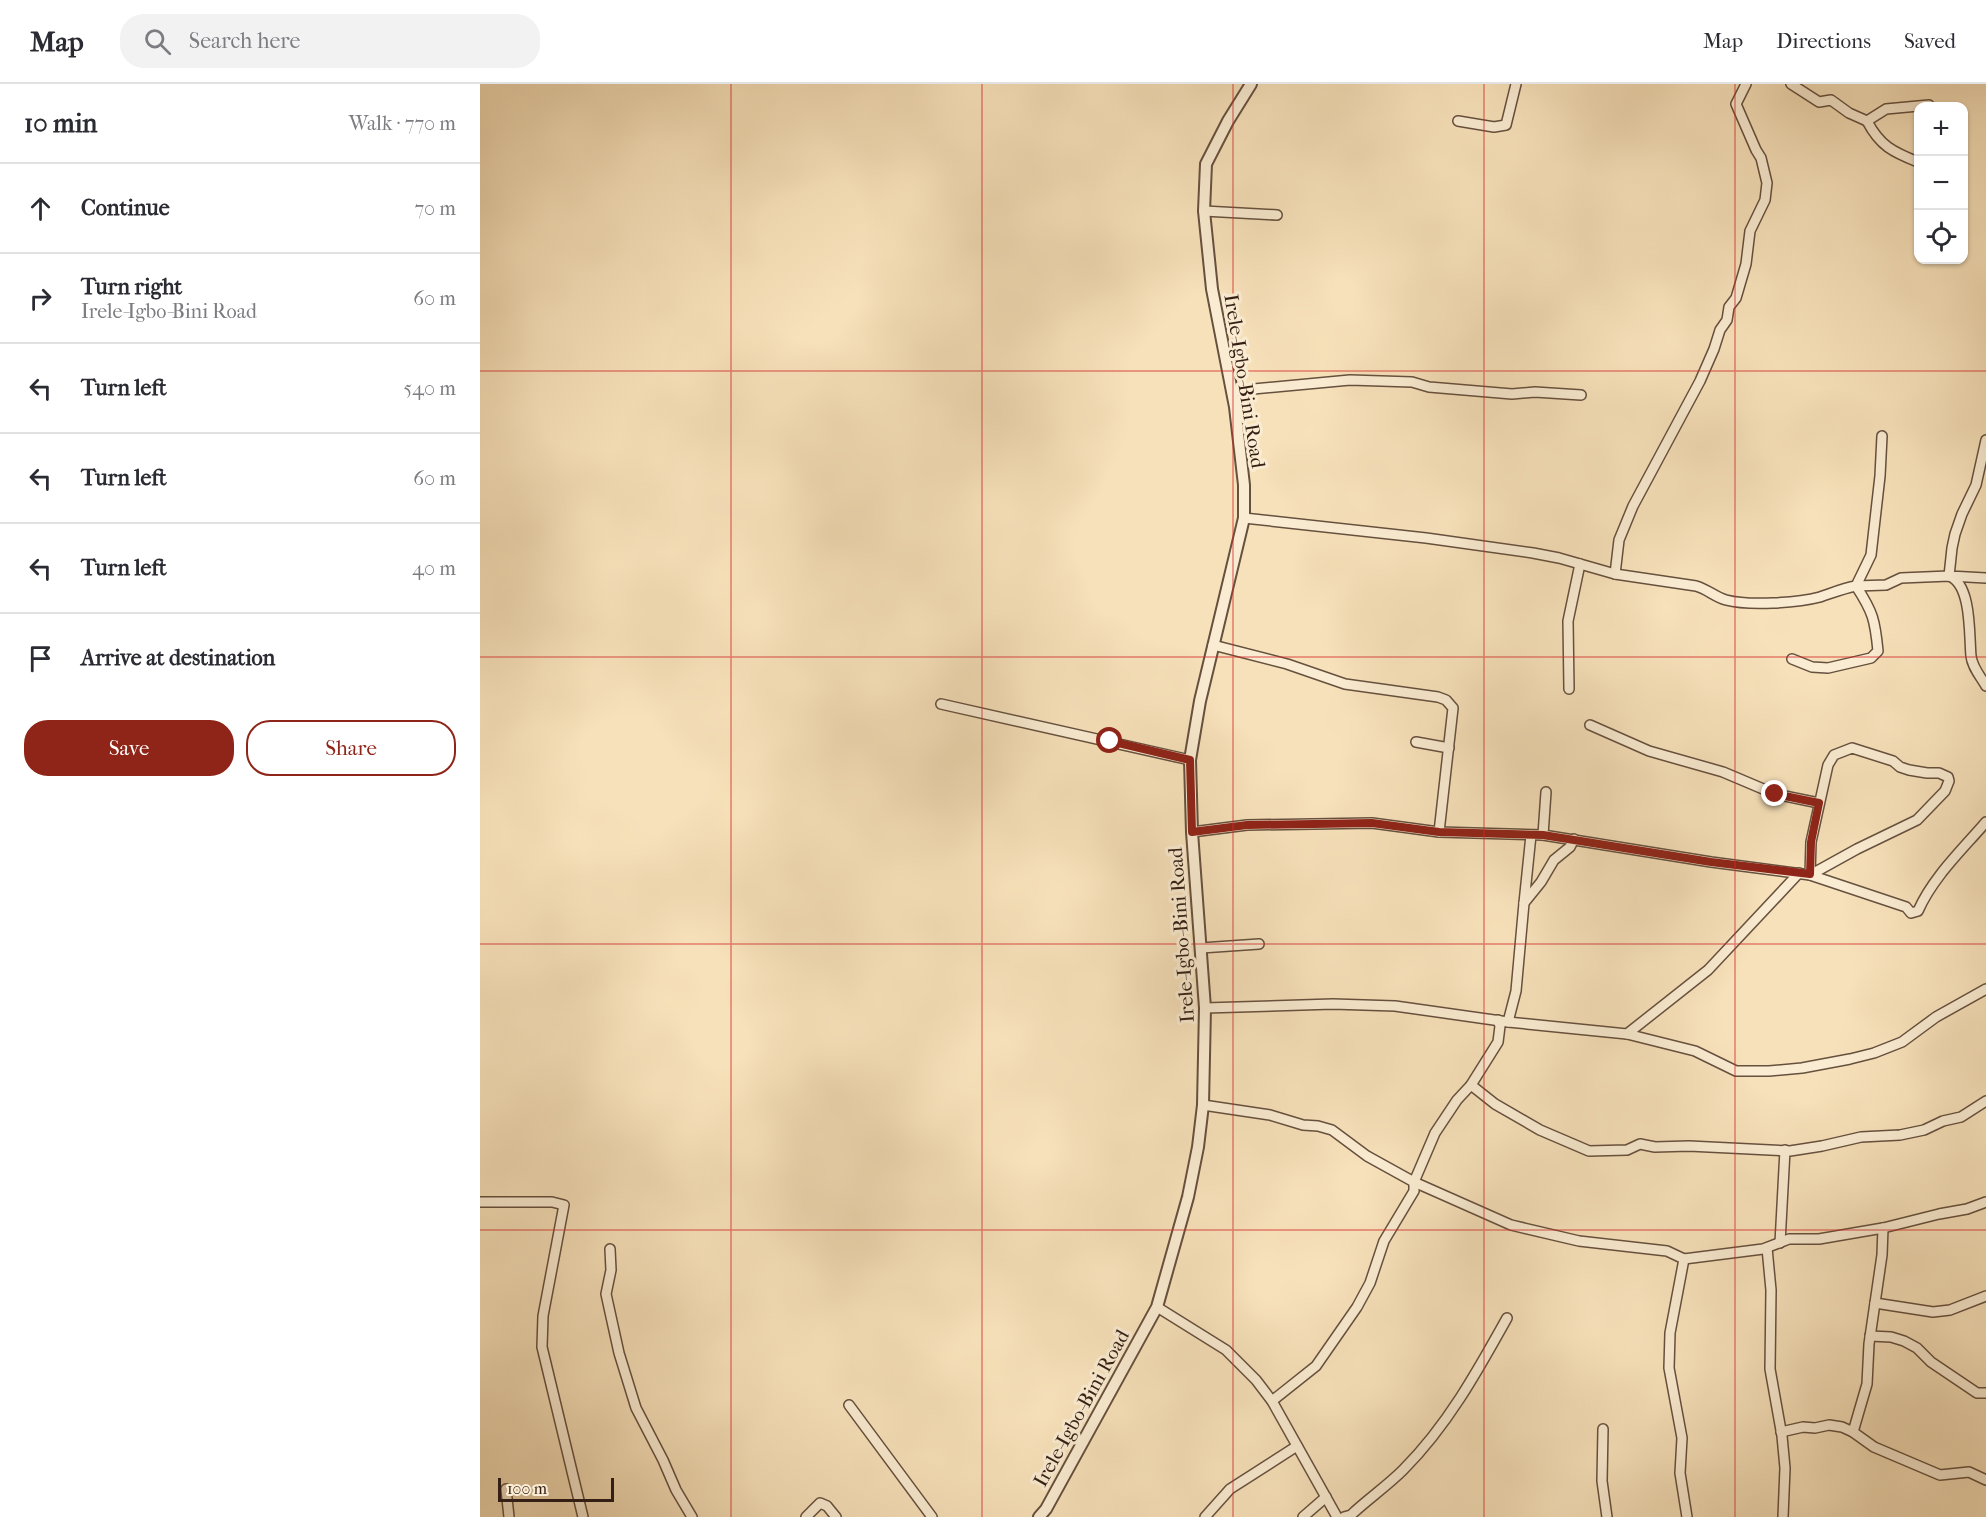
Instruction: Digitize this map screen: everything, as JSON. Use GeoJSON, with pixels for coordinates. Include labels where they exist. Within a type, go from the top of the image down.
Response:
{"type":"FeatureCollection","features":[{"type":"Feature","properties":{"kind":"street","name":"Irele-Igbo-Bini Road"},"geometry":{"type":"LineString","coordinates":[[1039,1517],[1046,1509],[1157,1306],[1188,1197],[1198,1148],[1203,1105],[1205,1008],[1192,832],[1190,760],[1200,701],[1244,518],[1244,484],[1232,391],[1212,289],[1204,211],[1206,164],[1228,121],[1251,84]]}},
{"type":"Feature","properties":{"kind":"street"},"geometry":{"type":"LineString","coordinates":[[1458,121],[1494,127],[1506,125],[1516,84]]}},
{"type":"Feature","properties":{"kind":"street"},"geometry":{"type":"LineString","coordinates":[[1616,574],[1619,540],[1633,506],[1700,381],[1720,330],[1727,320],[1729,308],[1736,298],[1746,264],[1750,231],[1765,200],[1767,183],[1761,158],[1736,104],[1746,84]]}},
{"type":"Feature","properties":{"kind":"street"},"geometry":{"type":"LineString","coordinates":[[1791,84],[1819,102],[1832,100],[1849,113],[1867,121],[1873,134],[1882,144],[1914,160]]}},
{"type":"Feature","properties":{"kind":"street"},"geometry":{"type":"LineString","coordinates":[[1867,121],[1887,109],[1914,106]]}},
{"type":"Feature","properties":{"kind":"street"},"geometry":{"type":"LineString","coordinates":[[1204,211],[1277,215]]}},
{"type":"Feature","properties":{"kind":"street"},"geometry":{"type":"LineString","coordinates":[[1232,391],[1350,380],[1412,382],[1429,387],[1512,394],[1535,392],[1581,395]]}},
{"type":"Feature","properties":{"kind":"street"},"geometry":{"type":"LineString","coordinates":[[1856,586],[1871,555],[1882,436]]}},
{"type":"Feature","properties":{"kind":"street"},"geometry":{"type":"LineString","coordinates":[[1949,576],[1954,541],[1962,514],[1976,485],[1986,440]]}},
{"type":"Feature","properties":{"kind":"street"},"geometry":{"type":"LineString","coordinates":[[1244,518],[1533,553],[1616,574],[1705,588],[1717,597],[1729,600],[1758,603],[1810,599],[1856,586],[1886,585],[1901,578],[1949,576],[1986,578]]}},
{"type":"Feature","properties":{"kind":"street"},"geometry":{"type":"LineString","coordinates":[[1569,689],[1568,621],[1580,564]]}},
{"type":"Feature","properties":{"kind":"street"},"geometry":{"type":"LineString","coordinates":[[1949,576],[1954,578],[1963,594],[1970,631],[1971,657],[1986,686]]}},
{"type":"Feature","properties":{"kind":"street"},"geometry":{"type":"LineString","coordinates":[[1792,659],[1812,667],[1828,668],[1871,658],[1878,651],[1872,612],[1856,586]]}},
{"type":"Feature","properties":{"kind":"street"},"geometry":{"type":"LineString","coordinates":[[1213,645],[1287,664],[1345,684],[1446,700],[1453,708],[1439,832]]}},
{"type":"Feature","properties":{"kind":"street"},"geometry":{"type":"LineString","coordinates":[[940,704],[1190,760]]}},
{"type":"Feature","properties":{"kind":"street"},"geometry":{"type":"LineString","coordinates":[[1590,725],[1649,751],[1723,772],[1775,794],[1819,803]]}},
{"type":"Feature","properties":{"kind":"street"},"geometry":{"type":"LineString","coordinates":[[1416,742],[1449,748]]}},
{"type":"Feature","properties":{"kind":"street"},"geometry":{"type":"LineString","coordinates":[[1852,748],[1909,770],[1939,772],[1948,777],[1949,781],[1945,791],[1917,820],[1810,874],[1811,842],[1819,803],[1833,755],[1852,748]]}},
{"type":"Feature","properties":{"kind":"street"},"geometry":{"type":"LineString","coordinates":[[1543,835],[1546,792]]}},
{"type":"Feature","properties":{"kind":"street"},"geometry":{"type":"LineString","coordinates":[[1192,832],[1247,825],[1372,823],[1439,832],[1543,835],[1711,862],[1810,874],[1906,907],[1911,913],[1918,911],[1925,896],[1946,868],[1986,822]]}},
{"type":"Feature","properties":{"kind":"street"},"geometry":{"type":"LineString","coordinates":[[1272,1401],[1316,1366],[1357,1307],[1370,1283],[1384,1241],[1414,1191],[1414,1182],[1435,1133],[1457,1100],[1471,1085],[1498,1042],[1500,1026],[1516,991],[1531,835]]}},
{"type":"Feature","properties":{"kind":"street"},"geometry":{"type":"LineString","coordinates":[[1524,903],[1541,882],[1554,860],[1570,847],[1574,839]]}},
{"type":"Feature","properties":{"kind":"street"},"geometry":{"type":"LineString","coordinates":[[1627,1034],[1708,970],[1799,873]]}},
{"type":"Feature","properties":{"kind":"street"},"geometry":{"type":"LineString","coordinates":[[1202,948],[1259,944]]}},
{"type":"Feature","properties":{"kind":"street"},"geometry":{"type":"LineString","coordinates":[[1205,1008],[1365,1004],[1627,1034],[1695,1051],[1736,1071],[1769,1071],[1802,1068],[1858,1057],[1902,1042],[1936,1017],[1986,989]]}},
{"type":"Feature","properties":{"kind":"street"},"geometry":{"type":"LineString","coordinates":[[1471,1085],[1495,1104],[1540,1130],[1589,1151],[1627,1150],[1640,1144],[1655,1147],[1785,1150],[1822,1146],[1861,1137],[1900,1135],[1924,1130],[1943,1121],[1961,1117],[1986,1101]]}},
{"type":"Feature","properties":{"kind":"street"},"geometry":{"type":"LineString","coordinates":[[1203,1105],[1270,1115],[1303,1125],[1332,1130],[1367,1156],[1414,1182],[1511,1225],[1579,1241],[1667,1251],[1684,1259],[1767,1248],[1789,1239],[1820,1239],[1883,1228],[1973,1208],[1986,1202]]}},
{"type":"Feature","properties":{"kind":"street"},"geometry":{"type":"LineString","coordinates":[[1780,1243],[1785,1150]]}},
{"type":"Feature","properties":{"kind":"street"},"geometry":{"type":"LineString","coordinates":[[480,1202],[552,1202],[564,1205],[543,1316],[542,1347],[583,1517]]}},
{"type":"Feature","properties":{"kind":"street"},"geometry":{"type":"LineString","coordinates":[[1853,1432],[1868,1384],[1870,1336],[1882,1255],[1883,1228]]}},
{"type":"Feature","properties":{"kind":"street"},"geometry":{"type":"LineString","coordinates":[[1767,1248],[1771,1290],[1770,1369],[1785,1468],[1784,1517]]}},
{"type":"Feature","properties":{"kind":"street"},"geometry":{"type":"LineString","coordinates":[[609,1249],[611,1270],[606,1294],[619,1353],[636,1408],[676,1490],[692,1517]]}},
{"type":"Feature","properties":{"kind":"street"},"geometry":{"type":"LineString","coordinates":[[1684,1259],[1671,1333],[1669,1368],[1682,1438],[1680,1473],[1687,1517]]}},
{"type":"Feature","properties":{"kind":"street"},"geometry":{"type":"LineString","coordinates":[[1875,1303],[1933,1312],[1950,1310],[1986,1296]]}},
{"type":"Feature","properties":{"kind":"street"},"geometry":{"type":"LineString","coordinates":[[1157,1306],[1226,1350],[1256,1380],[1272,1401],[1337,1517]]}},
{"type":"Feature","properties":{"kind":"street"},"geometry":{"type":"LineString","coordinates":[[1344,1517],[1351,1515],[1403,1470],[1441,1426],[1469,1386],[1507,1318]]}},
{"type":"Feature","properties":{"kind":"street"},"geometry":{"type":"LineString","coordinates":[[1870,1336],[1891,1337],[1904,1341],[1917,1348],[1931,1362],[1977,1394],[1986,1393]]}},
{"type":"Feature","properties":{"kind":"street"},"geometry":{"type":"LineString","coordinates":[[849,1405],[932,1517]]}},
{"type":"Feature","properties":{"kind":"street"},"geometry":{"type":"LineString","coordinates":[[1781,1432],[1829,1425],[1853,1432],[1874,1447],[1940,1475],[1969,1472],[1986,1480]]}},
{"type":"Feature","properties":{"kind":"street"},"geometry":{"type":"LineString","coordinates":[[1603,1429],[1602,1480],[1607,1517]]}},
{"type":"Feature","properties":{"kind":"street"},"geometry":{"type":"LineString","coordinates":[[1205,1517],[1230,1489],[1297,1446]]}},
{"type":"Feature","properties":{"kind":"street"},"geometry":{"type":"LineString","coordinates":[[506,1489],[509,1517]]}},
{"type":"Feature","properties":{"kind":"street"},"geometry":{"type":"LineString","coordinates":[[1303,1517],[1326,1497]]}},
{"type":"Feature","properties":{"kind":"street"},"geometry":{"type":"LineString","coordinates":[[806,1517],[820,1503],[836,1517]]}},
{"type":"Feature","properties":{"kind":"route"},"geometry":{"type":"LineString","coordinates":[[1110,741],[1190,760],[1192,832],[1247,825],[1372,823],[1439,832],[1543,835],[1711,862],[1810,874],[1811,842],[1819,803],[1775,794]]}}]}
